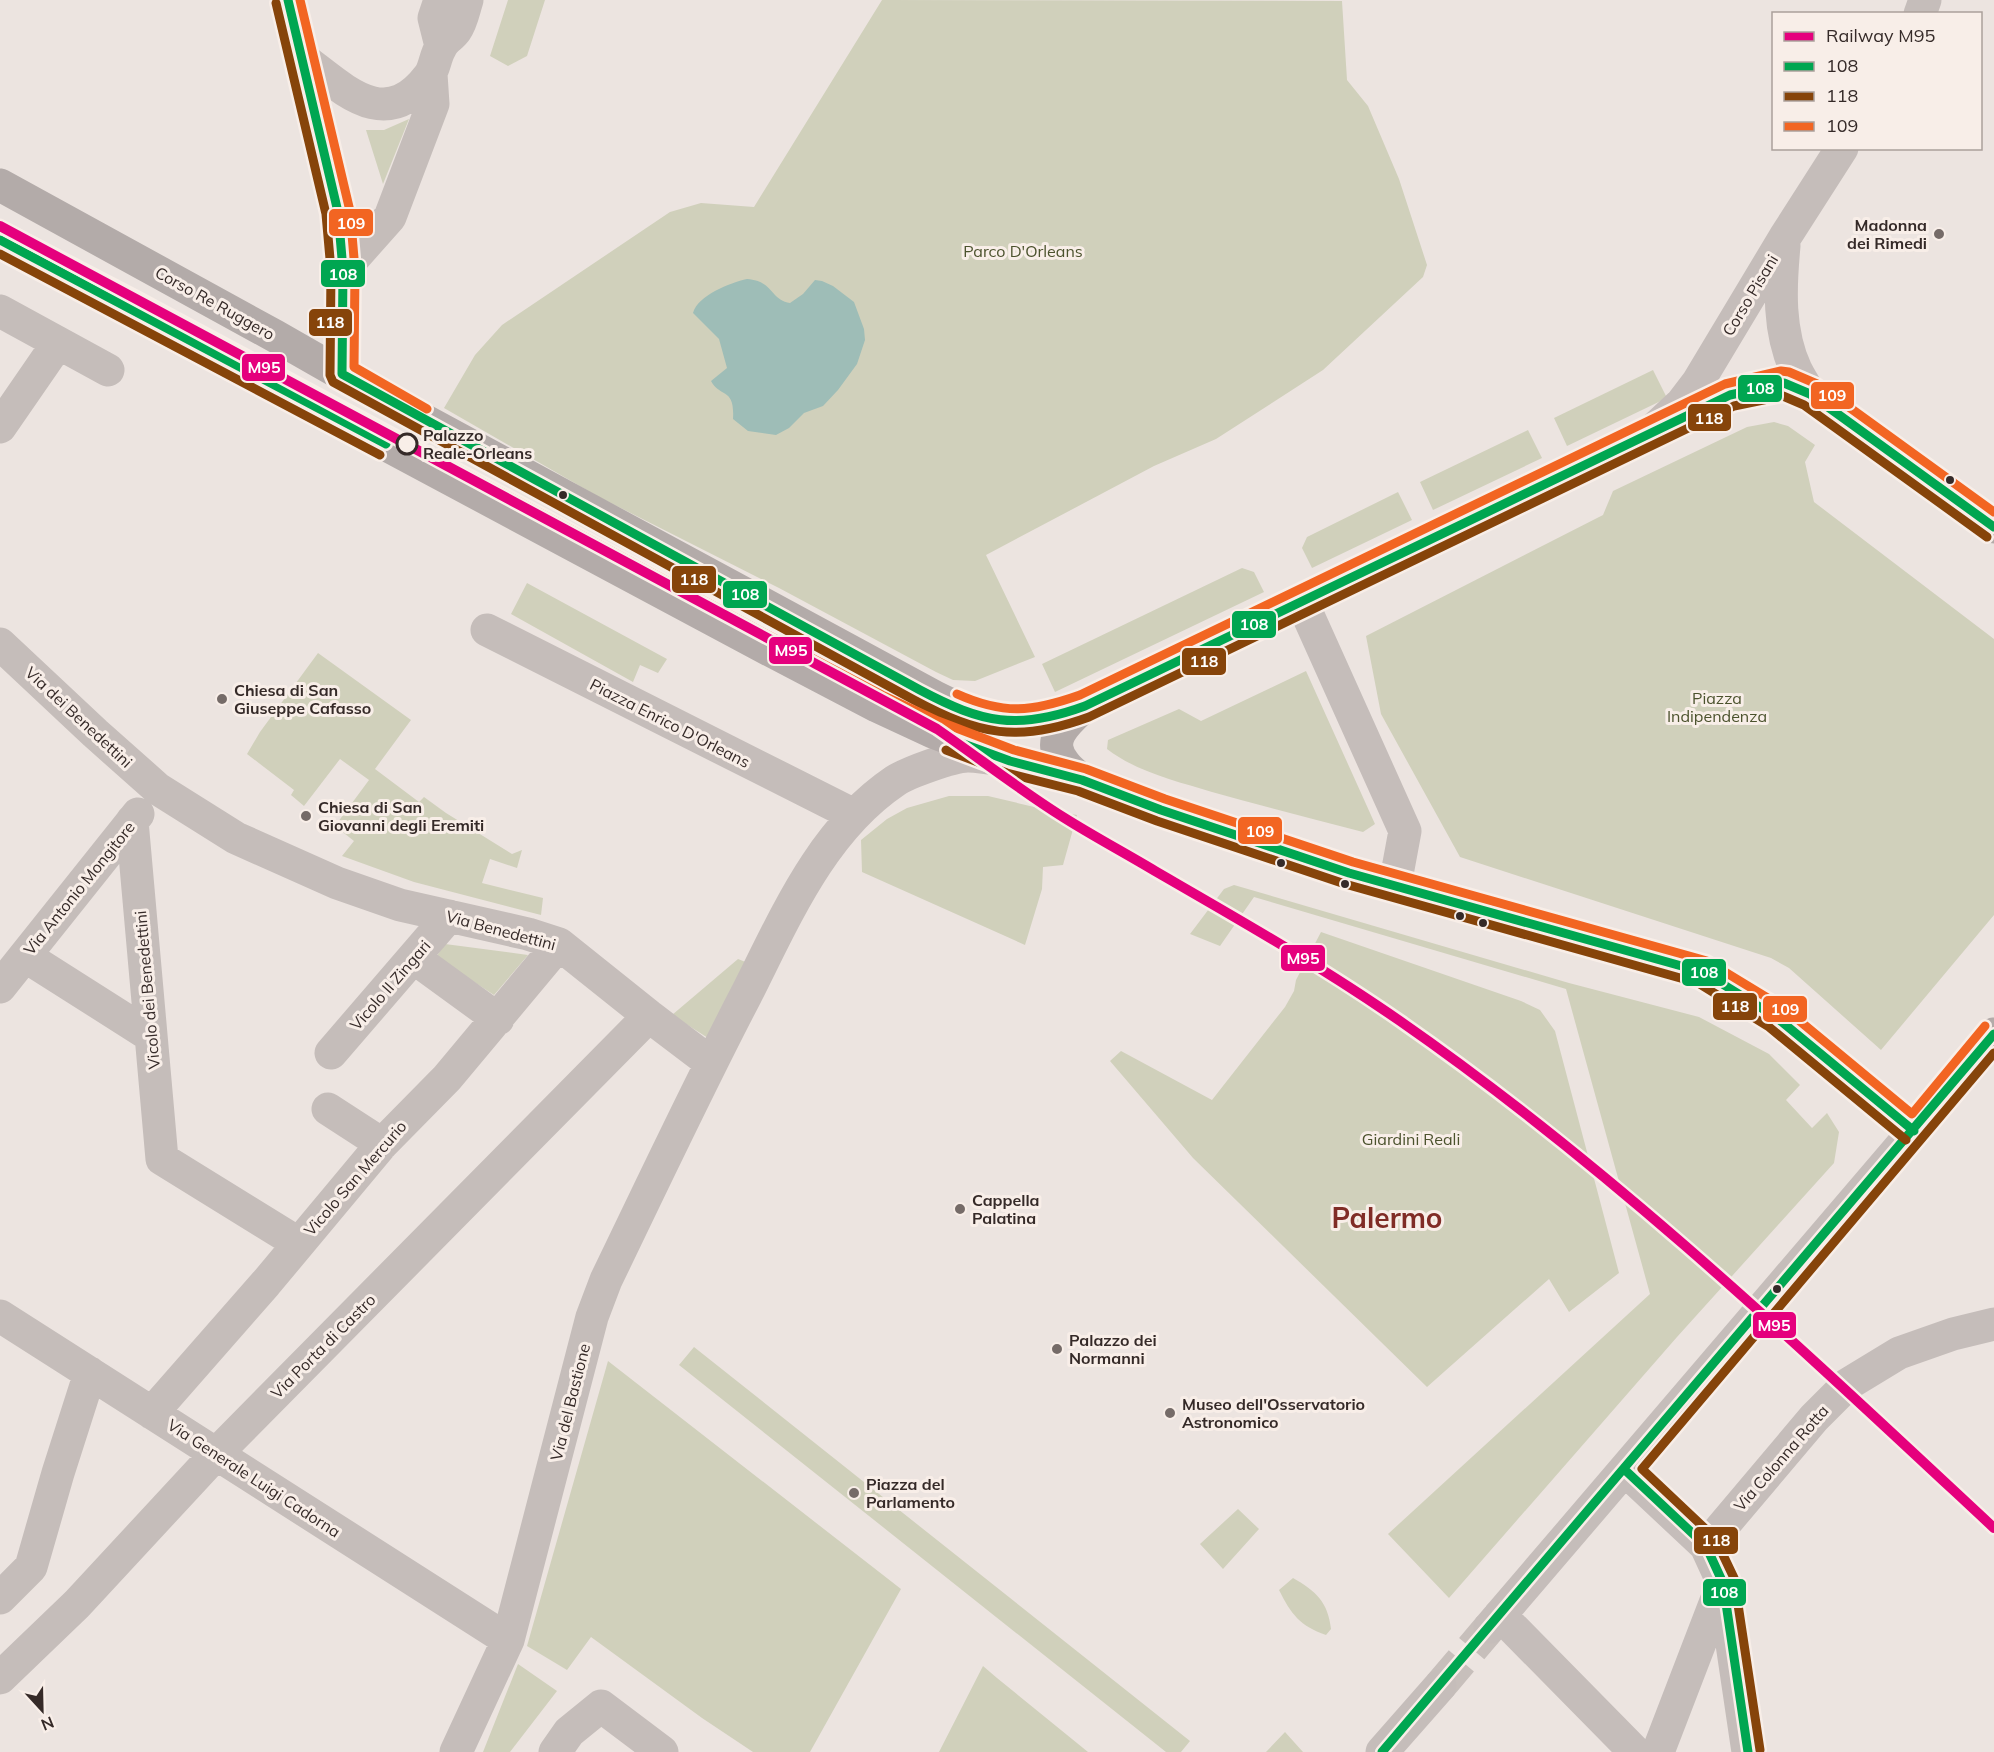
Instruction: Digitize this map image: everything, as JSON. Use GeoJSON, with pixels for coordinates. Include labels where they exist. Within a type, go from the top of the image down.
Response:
{"type":"FeatureCollection","features":[{"type":"Feature","properties":{"kind":"main road"},"geometry":{"type":"LineString","coordinates":[[288,0],[338,212],[343,270],[342,374]]}},
{"type":"Feature","properties":{"kind":"main road","name":"Corso Re Ruggero"},"geometry":{"type":"LineString","coordinates":[[0,185],[394,404],[934,697],[979,716],[1003,721],[1054,717],[1085,706]]}},
{"type":"Feature","properties":{"kind":"main road"},"geometry":{"type":"LineString","coordinates":[[0,240],[140,312],[878,706],[933,732],[1010,761],[1082,780],[1161,810],[1349,873],[1703,972],[1776,1017],[1914,1131],[1994,1034]]}},
{"type":"Feature","properties":{"kind":"main road"},"geometry":{"type":"LineString","coordinates":[[1082,780],[1064,763],[1057,748],[1058,736],[1065,723],[1085,706],[1730,395],[1784,383],[1810,394],[1994,527]]}},
{"type":"Feature","properties":{"kind":"street"},"geometry":{"type":"LineString","coordinates":[[343,270],[390,217],[433,104],[436,60],[434,18],[440,0]]}},
{"type":"Feature","properties":{"kind":"street"},"geometry":{"type":"LineString","coordinates":[[302,58],[359,100],[372,104],[395,104],[415,92],[458,29],[467,0]]}},
{"type":"Feature","properties":{"kind":"street","name":"Corso Pisani"},"geometry":{"type":"LineString","coordinates":[[1648,435],[1682,403],[1698,382],[1785,237],[1841,150]]}},
{"type":"Feature","properties":{"kind":"street"},"geometry":{"type":"LineString","coordinates":[[1785,237],[1780,286],[1783,329],[1795,369],[1810,394]]}},
{"type":"Feature","properties":{"kind":"street"},"geometry":{"type":"LineString","coordinates":[[0,311],[108,370]]}},
{"type":"Feature","properties":{"kind":"street"},"geometry":{"type":"LineString","coordinates":[[0,428],[58,343]]}},
{"type":"Feature","properties":{"kind":"street"},"geometry":{"type":"LineString","coordinates":[[1302,602],[1405,831],[1395,885]]}},
{"type":"Feature","properties":{"kind":"street","name":"Piazza Enrico D'Orleans"},"geometry":{"type":"LineString","coordinates":[[487,630],[854,815]]}},
{"type":"Feature","properties":{"kind":"street","name":"Via dei Benedettini"},"geometry":{"type":"LineString","coordinates":[[0,644],[158,789]]}},
{"type":"Feature","properties":{"kind":"street"},"geometry":{"type":"LineString","coordinates":[[711,1063],[799,891],[827,847],[854,815],[896,780],[935,764],[966,756],[1010,761]]}},
{"type":"Feature","properties":{"kind":"street","name":"Via Antonio Mongitore"},"geometry":{"type":"LineString","coordinates":[[0,987],[158,789]]}},
{"type":"Feature","properties":{"kind":"street","name":"Via Benedettini"},"geometry":{"type":"LineString","coordinates":[[158,789],[236,838],[337,883],[400,905],[528,934],[649,1017],[711,1063]]}},
{"type":"Feature","properties":{"kind":"street","name":"Vicolo dei Benedettini"},"geometry":{"type":"LineString","coordinates":[[132,822],[162,1159],[298,1243]]}},
{"type":"Feature","properties":{"kind":"street","name":"Vicolo II Zingari"},"geometry":{"type":"LineString","coordinates":[[331,1053],[449,916]]}},
{"type":"Feature","properties":{"kind":"street","name":"Vicolo San Mercurio"},"geometry":{"type":"LineString","coordinates":[[152,1413],[266,1283],[382,1144],[447,1078],[552,952]]}},
{"type":"Feature","properties":{"kind":"street"},"geometry":{"type":"LineString","coordinates":[[25,956],[151,1036]]}},
{"type":"Feature","properties":{"kind":"street"},"geometry":{"type":"LineString","coordinates":[[414,958],[498,1019]]}},
{"type":"Feature","properties":{"kind":"street","name":"Via Porta di Castro"},"geometry":{"type":"LineString","coordinates":[[0,1678],[77,1604],[216,1454],[649,1017]]}},
{"type":"Feature","properties":{"kind":"street","name":"Via del Bastione"},"geometry":{"type":"LineString","coordinates":[[456,1752],[508,1640],[592,1317],[606,1280],[711,1063]]}},
{"type":"Feature","properties":{"kind":"street"},"geometry":{"type":"LineString","coordinates":[[328,1109],[382,1144]]}},
{"type":"Feature","properties":{"kind":"street"},"geometry":{"type":"LineString","coordinates":[[1635,1752],[1495,1621],[1914,1131]]}},
{"type":"Feature","properties":{"kind":"street","name":"Via Generale Luigi Cadorna"},"geometry":{"type":"LineString","coordinates":[[0,1316],[508,1640]]}},
{"type":"Feature","properties":{"kind":"street","name":"Via Colonna Rotta"},"geometry":{"type":"LineString","coordinates":[[1706,1546],[1814,1418],[1848,1384],[1899,1353],[1953,1334],[1994,1324]]}},
{"type":"Feature","properties":{"kind":"street"},"geometry":{"type":"LineString","coordinates":[[0,1598],[31,1567],[90,1373]]}},
{"type":"Feature","properties":{"kind":"street"},"geometry":{"type":"LineString","coordinates":[[1625,1470],[1706,1546],[1723,1583],[1748,1752]]}},
{"type":"Feature","properties":{"kind":"street"},"geometry":{"type":"LineString","coordinates":[[1658,1752],[1723,1583]]}},
{"type":"Feature","properties":{"kind":"street"},"geometry":{"type":"LineString","coordinates":[[1382,1752],[1440,1686]]}},
{"type":"Feature","properties":{"kind":"street"},"geometry":{"type":"LineString","coordinates":[[555,1752],[569,1732],[601,1706],[662,1752]]}},
{"type":"Feature","properties":{"kind":"green space"},"geometry":{"type":"Polygon","coordinates":[[[508,0],[545,0],[527,56],[508,66],[490,56],[508,0]]]}},
{"type":"Feature","properties":{"kind":"green space","name":"Parco D'Orleans"},"geometry":{"type":"Polygon","coordinates":[[[882,0],[1342,1],[1347,80],[1368,106],[1399,179],[1427,265],[1423,277],[1323,370],[1216,439],[1154,466],[986,555],[1035,657],[975,681],[953,680],[936,672],[779,588],[599,497],[444,408],[475,355],[502,325],[670,212],[701,203],[754,207],[882,0]]]}},
{"type":"Feature","properties":{"kind":"green space"},"geometry":{"type":"Polygon","coordinates":[[[409,119],[383,184],[366,130],[384,130],[409,119]]]}},
{"type":"Feature","properties":{"kind":"green space"},"geometry":{"type":"Polygon","coordinates":[[[1653,370],[1667,398],[1567,446],[1554,418],[1653,370]]]}},
{"type":"Feature","properties":{"kind":"green space","name":"Piazza Indipendenza"},"geometry":{"type":"Polygon","coordinates":[[[1774,422],[1788,426],[1815,445],[1805,462],[1814,502],[1994,639],[1994,915],[1881,1050],[1789,968],[1771,958],[1460,857],[1381,714],[1366,636],[1603,515],[1613,491],[1747,427],[1774,422]]]}},
{"type":"Feature","properties":{"kind":"green space"},"geometry":{"type":"Polygon","coordinates":[[[1528,430],[1542,458],[1433,510],[1420,482],[1528,430]]]}},
{"type":"Feature","properties":{"kind":"green space"},"geometry":{"type":"Polygon","coordinates":[[[1398,492],[1412,520],[1312,568],[1302,548],[1307,537],[1398,492]]]}},
{"type":"Feature","properties":{"kind":"green space"},"geometry":{"type":"Polygon","coordinates":[[[1242,568],[1254,572],[1264,592],[1055,692],[1042,664],[1242,568]]]}},
{"type":"Feature","properties":{"kind":"green space"},"geometry":{"type":"Polygon","coordinates":[[[527,583],[667,659],[658,673],[640,665],[633,682],[511,614],[527,583]]]}},
{"type":"Feature","properties":{"kind":"green space"},"geometry":{"type":"Polygon","coordinates":[[[318,653],[411,720],[375,769],[419,802],[424,797],[512,854],[522,850],[517,868],[490,859],[482,883],[543,898],[541,915],[414,882],[342,856],[354,841],[335,826],[369,780],[340,759],[304,806],[291,795],[294,790],[247,754],[260,732],[318,653]]]}},
{"type":"Feature","properties":{"kind":"green space"},"geometry":{"type":"Polygon","coordinates":[[[1306,671],[1375,824],[1363,832],[1171,780],[1131,764],[1107,749],[1108,740],[1179,709],[1201,721],[1306,671]]]}},
{"type":"Feature","properties":{"kind":"green space"},"geometry":{"type":"Polygon","coordinates":[[[949,796],[988,796],[1077,815],[1063,865],[1043,867],[1042,889],[1025,945],[862,872],[861,840],[887,819],[907,808],[949,796]]]}},
{"type":"Feature","properties":{"kind":"green space"},"geometry":{"type":"Polygon","coordinates":[[[1234,885],[1569,983],[1699,1017],[1769,1054],[1800,1085],[1786,1100],[1812,1128],[1827,1113],[1839,1132],[1834,1163],[1677,1337],[1449,1598],[1388,1534],[1650,1294],[1566,989],[1254,897],[1220,946],[1190,934],[1224,889],[1234,885]]]}},
{"type":"Feature","properties":{"kind":"green space","name":"Giardini Reali"},"geometry":{"type":"Polygon","coordinates":[[[1321,932],[1521,1001],[1540,1010],[1555,1031],[1619,1273],[1569,1312],[1549,1279],[1427,1387],[1193,1158],[1110,1061],[1121,1051],[1212,1100],[1285,1007],[1321,932]]]}},
{"type":"Feature","properties":{"kind":"green space"},"geometry":{"type":"Polygon","coordinates":[[[445,944],[528,955],[494,995],[436,957],[445,944]]]}},
{"type":"Feature","properties":{"kind":"green space"},"geometry":{"type":"Polygon","coordinates":[[[738,959],[748,963],[708,1038],[672,1015],[738,959]]]}},
{"type":"Feature","properties":{"kind":"green space"},"geometry":{"type":"Polygon","coordinates":[[[694,1347],[1190,1741],[1181,1752],[1166,1752],[679,1365],[694,1347]]]}},
{"type":"Feature","properties":{"kind":"green space"},"geometry":{"type":"Polygon","coordinates":[[[608,1361],[901,1589],[810,1752],[753,1752],[591,1637],[567,1670],[527,1646],[608,1361]]]}},
{"type":"Feature","properties":{"kind":"green space"},"geometry":{"type":"Polygon","coordinates":[[[1238,1509],[1259,1529],[1223,1569],[1200,1544],[1238,1509]]]}},
{"type":"Feature","properties":{"kind":"green space"},"geometry":{"type":"Polygon","coordinates":[[[1293,1578],[1320,1598],[1324,1604],[1331,1629],[1326,1635],[1309,1628],[1297,1618],[1283,1598],[1279,1590],[1293,1578]]]}},
{"type":"Feature","properties":{"kind":"green space"},"geometry":{"type":"Polygon","coordinates":[[[518,1664],[557,1691],[510,1752],[483,1752],[518,1664]]]}},
{"type":"Feature","properties":{"kind":"green space"},"geometry":{"type":"Polygon","coordinates":[[[983,1666],[997,1678],[1088,1752],[939,1752],[983,1666]]]}},
{"type":"Feature","properties":{"kind":"green space"},"geometry":{"type":"Polygon","coordinates":[[[1285,1732],[1303,1752],[1266,1752],[1285,1732]]]}},
{"type":"Feature","properties":{"kind":"water"},"geometry":{"type":"Polygon","coordinates":[[[747,279],[762,283],[779,298],[790,303],[803,294],[815,280],[822,281],[833,286],[854,302],[864,329],[865,340],[857,364],[838,390],[823,406],[804,413],[789,428],[776,435],[748,431],[733,419],[732,402],[711,381],[727,368],[719,339],[693,313],[708,295],[732,283],[747,279]]]}},
{"type":"Feature","properties":{"kind":"tunnel"},"geometry":{"type":"LineString","coordinates":[[1440,1686],[1490,1627]]}},
{"type":"Feature","properties":{"kind":"rail line","name":"M95"},"geometry":{"type":"LineString","coordinates":[[0,226],[937,729],[1063,817],[1340,981],[1479,1078],[1632,1200],[1779,1329],[1994,1528]]}},
{"type":"Feature","properties":{"kind":"transit line","name":"108"},"geometry":{"type":"LineString","coordinates":[[288,0],[338,212],[343,270],[342,374],[920,690],[962,710],[1000,720],[1019,721],[1039,719],[1085,706],[1730,395],[1784,383],[1810,394],[1994,527]]}},
{"type":"Feature","properties":{"kind":"transit line","name":"109"},"geometry":{"type":"LineString","coordinates":[[300,0],[350,211],[355,270],[354,367],[427,409]]}},
{"type":"Feature","properties":{"kind":"transit line","name":"118"},"geometry":{"type":"LineString","coordinates":[[276,3],[326,214],[331,270],[330,375],[333,382],[914,700],[937,712],[979,728],[1020,732],[1041,730],[1089,717],[1734,406],[1783,396],[1804,405],[1987,537]]}},
{"type":"Feature","properties":{"kind":"transit line","name":"109"},"geometry":{"type":"LineString","coordinates":[[6,229],[882,695],[938,721],[1014,750],[1086,769],[1165,799],[1353,862],[1707,961],[1784,1008],[1912,1114],[1985,1026]]}},
{"type":"Feature","properties":{"kind":"transit line","name":"108"},"geometry":{"type":"LineString","coordinates":[[0,240],[386,444]]}},
{"type":"Feature","properties":{"kind":"transit line","name":"118"},"geometry":{"type":"LineString","coordinates":[[0,254],[380,455]]}},
{"type":"Feature","properties":{"kind":"transit line","name":"109"},"geometry":{"type":"LineString","coordinates":[[957,694],[989,705],[1018,709],[1047,705],[1080,695],[1725,384],[1781,371],[1817,384],[1994,512]]}},
{"type":"Feature","properties":{"kind":"transit line","name":"108"},"geometry":{"type":"LineString","coordinates":[[950,739],[1010,761],[1082,780],[1161,810],[1349,873],[1703,972],[1776,1017],[1914,1131]]}},
{"type":"Feature","properties":{"kind":"transit line","name":"118"},"geometry":{"type":"LineString","coordinates":[[946,750],[1007,773],[1078,791],[1157,821],[1345,884],[1698,983],[1769,1027],[1906,1140]]}},
{"type":"Feature","properties":{"kind":"transit line","name":"108"},"geometry":{"type":"LineString","coordinates":[[1382,1752],[1994,1034]]}},
{"type":"Feature","properties":{"kind":"transit line","name":"118"},"geometry":{"type":"LineString","coordinates":[[1760,1750],[1734,1578],[1715,1538],[1642,1469],[1994,1053]]}},
{"type":"Feature","properties":{"kind":"transit line","name":"108"},"geometry":{"type":"LineString","coordinates":[[1625,1470],[1706,1546],[1723,1583],[1748,1752]]}},
{"type":"Feature","properties":{"kind":"place","name":"Madonna dei Rimedi"},"geometry":{"type":"Point","coordinates":[1939,234]}},
{"type":"Feature","properties":{"kind":"place","name":"Palazzo Reale-Orleans"},"geometry":{"type":"Point","coordinates":[407,444]}},
{"type":"Feature","properties":{"kind":"place","name":"Chiesa di San Giuseppe Cafasso"},"geometry":{"type":"Point","coordinates":[222,699]}},
{"type":"Feature","properties":{"kind":"place","name":"Chiesa di San Giovanni degli Eremiti"},"geometry":{"type":"Point","coordinates":[306,816]}},
{"type":"Feature","properties":{"kind":"place","name":"Cappella Palatina"},"geometry":{"type":"Point","coordinates":[960,1209]}},
{"type":"Feature","properties":{"kind":"place","name":"Palazzo dei Normanni"},"geometry":{"type":"Point","coordinates":[1057,1349]}},
{"type":"Feature","properties":{"kind":"place","name":"Museo dell'Osservatorio Astronomico"},"geometry":{"type":"Point","coordinates":[1170,1413]}},
{"type":"Feature","properties":{"kind":"place","name":"Piazza del Parlamento"},"geometry":{"type":"Point","coordinates":[854,1493]}},
{"type":"Feature","properties":{"kind":"district","name":"Palermo"},"geometry":{"type":"Point","coordinates":[1387,1218]}}]}
